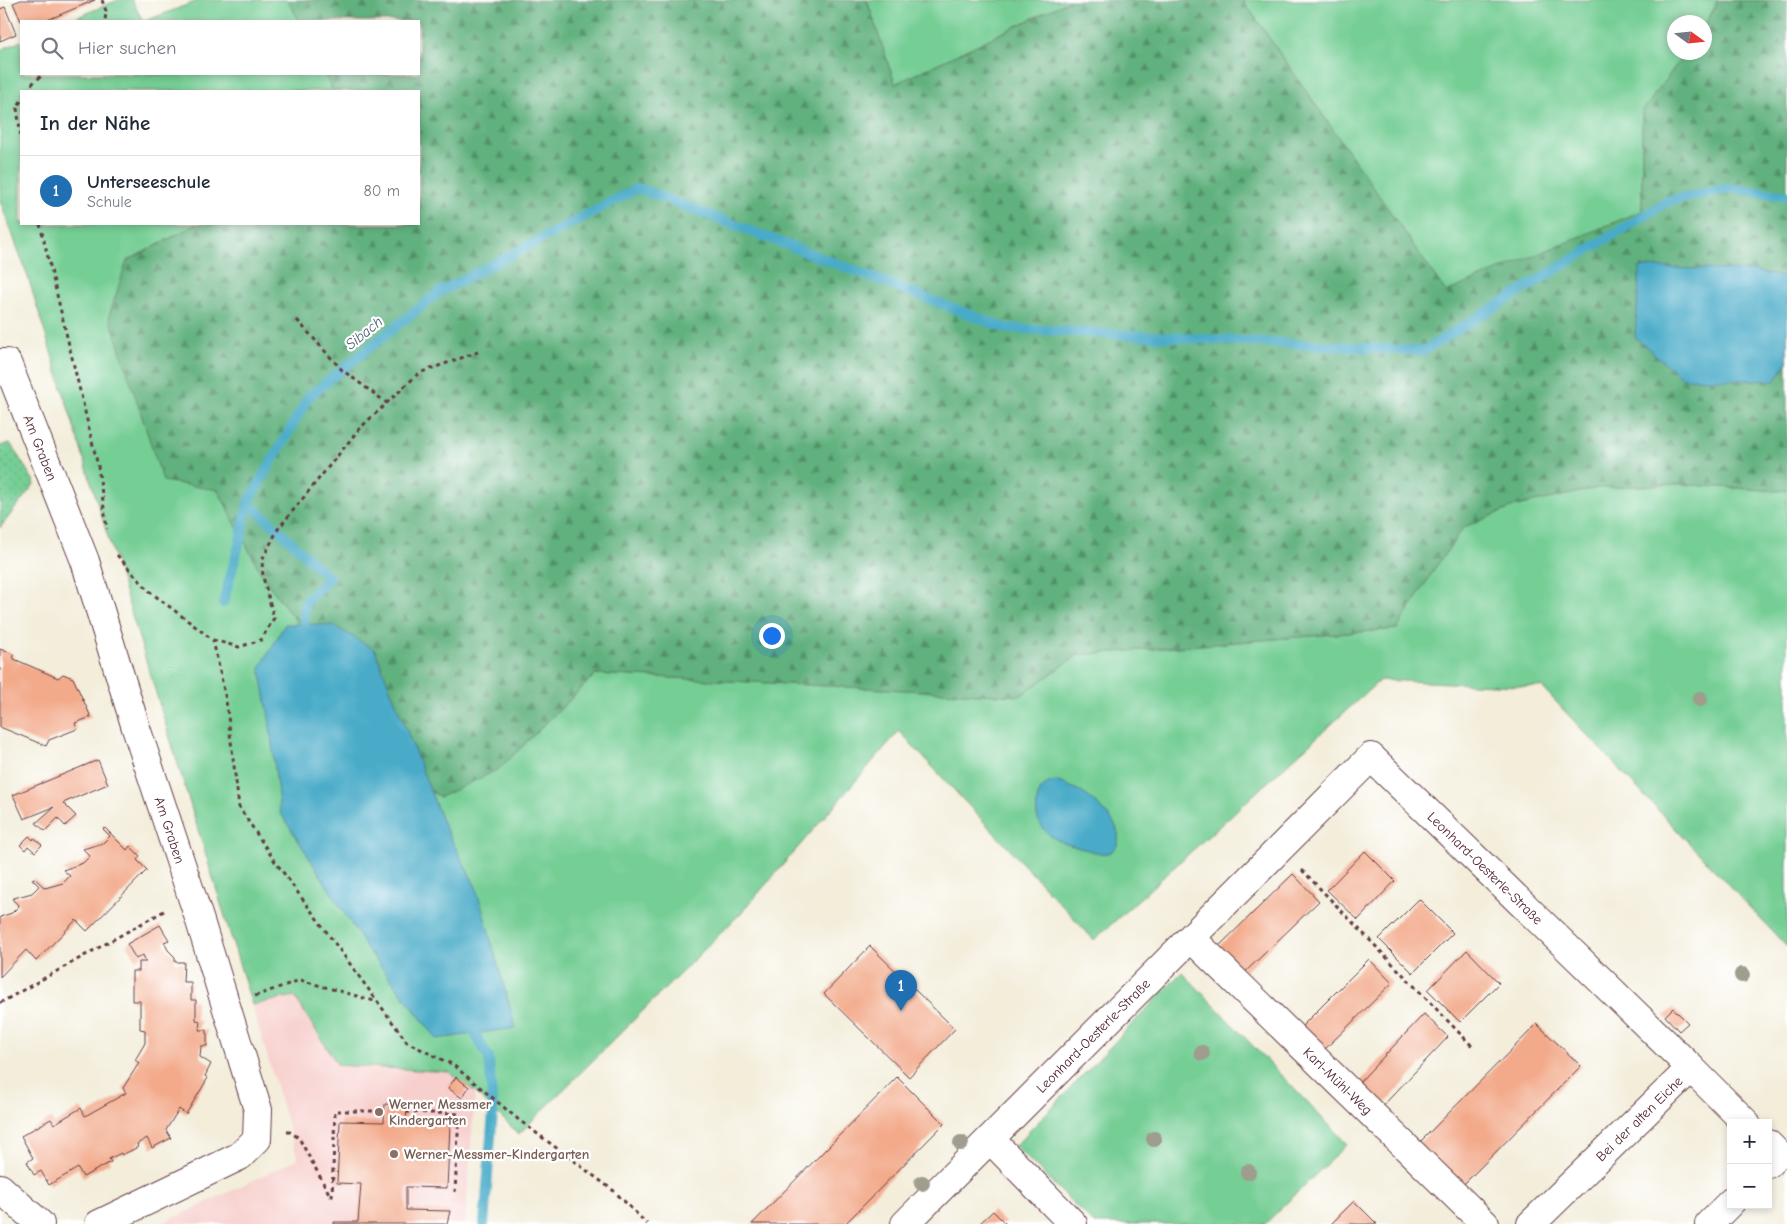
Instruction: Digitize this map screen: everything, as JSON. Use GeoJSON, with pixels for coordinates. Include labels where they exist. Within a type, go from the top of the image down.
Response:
{"type":"FeatureCollection","features":[{"type":"Feature","properties":{"kind":"street","name":"Am Graben"},"geometry":{"type":"LineString","coordinates":[[0,363],[7,363],[84,561],[258,1110],[257,1139],[240,1156],[99,1224]]}},
{"type":"Feature","properties":{"kind":"street","name":"Leonhard-Oesterle-Straße"},"geometry":{"type":"LineString","coordinates":[[905,1224],[1371,757],[1690,1068]]}},
{"type":"Feature","properties":{"kind":"street","name":"Karl-Mühl-Weg"},"geometry":{"type":"LineString","coordinates":[[1190,938],[1485,1224]]}},
{"type":"Feature","properties":{"kind":"street","name":"Bei der alten Eiche"},"geometry":{"type":"LineString","coordinates":[[1546,1219],[1690,1068],[1742,1119]]}},
{"type":"Feature","properties":{"kind":"street"},"geometry":{"type":"LineString","coordinates":[[990,1139],[1074,1224]]}},
{"type":"Feature","properties":{"kind":"street"},"geometry":{"type":"LineString","coordinates":[[1772,1148],[1778,1154],[1772,1160]]}},
{"type":"Feature","properties":{"kind":"street"},"geometry":{"type":"LineString","coordinates":[[0,1188],[40,1224]]}},
{"type":"Feature","properties":{"kind":"street"},"geometry":{"type":"LineString","coordinates":[[1708,1224],[1727,1206]]}},
{"type":"Feature","properties":{"kind":"path"},"geometry":{"type":"LineString","coordinates":[[102,0],[106,11],[106,20]]}},
{"type":"Feature","properties":{"kind":"path"},"geometry":{"type":"LineString","coordinates":[[28,90],[43,75]]}},
{"type":"Feature","properties":{"kind":"path"},"geometry":{"type":"LineString","coordinates":[[20,103],[17,108],[20,130]]}},
{"type":"Feature","properties":{"kind":"path"},"geometry":{"type":"LineString","coordinates":[[40,225],[98,466],[108,530]]}},
{"type":"Feature","properties":{"kind":"path"},"geometry":{"type":"LineString","coordinates":[[297,320],[342,370],[387,403]]}},
{"type":"Feature","properties":{"kind":"path"},"geometry":{"type":"LineString","coordinates":[[110,548],[149,591],[213,640],[239,647],[261,640],[274,618],[263,577],[262,560],[278,529],[360,428],[419,373],[478,352]]}},
{"type":"Feature","properties":{"kind":"path"},"geometry":{"type":"LineString","coordinates":[[213,640],[226,700],[239,807],[274,860],[407,1042],[452,1064],[519,1120],[614,1191],[647,1224]]}},
{"type":"Feature","properties":{"kind":"path"},"geometry":{"type":"LineString","coordinates":[[1281,848],[1474,1048]]}},
{"type":"Feature","properties":{"kind":"path"},"geometry":{"type":"LineString","coordinates":[[0,1003],[191,896]]}},
{"type":"Feature","properties":{"kind":"path"},"geometry":{"type":"LineString","coordinates":[[226,1007],[300,980],[379,1002]]}},
{"type":"Feature","properties":{"kind":"path"},"geometry":{"type":"LineString","coordinates":[[290,1132],[298,1138],[332,1197],[335,1111],[384,1111]]}},
{"type":"Feature","properties":{"kind":"path"},"geometry":{"type":"LineString","coordinates":[[406,1112],[459,1114],[455,1192]]}},
{"type":"Feature","properties":{"kind":"shaded area","name":"Werner Messmer Kindergarten"},"geometry":{"type":"Polygon","coordinates":[[[294,996],[339,1065],[449,1072],[475,1092],[465,1224],[161,1224],[298,1159],[252,1005],[294,996]]]}},
{"type":"Feature","properties":{"kind":"green space"},"geometry":{"type":"Polygon","coordinates":[[[118,0],[132,0],[142,20],[70,20],[118,0]]]}},
{"type":"Feature","properties":{"kind":"green space"},"geometry":{"type":"Polygon","coordinates":[[[200,0],[288,0],[298,20],[148,20],[200,0]]]}},
{"type":"Feature","properties":{"kind":"green space"},"geometry":{"type":"Polygon","coordinates":[[[288,0],[867,0],[895,84],[1071,0],[1243,0],[1446,292],[1642,211],[1642,112],[1680,60],[1712,60],[1710,15],[1718,0],[1787,0],[1787,490],[1777,491],[1678,484],[1598,488],[1516,506],[1464,527],[1435,568],[1397,629],[1078,655],[1020,696],[596,674],[499,769],[440,797],[418,784],[263,577],[218,490],[163,481],[109,316],[127,261],[195,225],[420,225],[420,90],[332,90],[325,75],[420,75],[420,20],[298,20],[288,0]]]}},
{"type":"Feature","properties":{"kind":"green space"},"geometry":{"type":"Polygon","coordinates":[[[867,0],[1071,0],[895,84],[867,0]]]}},
{"type":"Feature","properties":{"kind":"green space"},"geometry":{"type":"Polygon","coordinates":[[[1243,0],[1718,0],[1710,15],[1667,15],[1667,60],[1680,60],[1642,112],[1642,211],[1446,293],[1243,0]]]}},
{"type":"Feature","properties":{"kind":"green space"},"geometry":{"type":"Polygon","coordinates":[[[20,41],[20,75],[325,75],[332,90],[20,90],[20,225],[195,225],[127,261],[218,490],[263,577],[418,784],[499,769],[596,674],[1020,696],[1078,655],[1397,629],[1435,568],[1464,527],[1516,506],[1598,488],[1678,484],[1777,491],[1787,490],[1787,947],[1542,687],[1380,680],[1094,940],[899,731],[742,912],[519,1134],[475,1092],[449,1072],[338,1065],[294,996],[252,1005],[27,274],[0,201],[0,50],[20,41]]]}},
{"type":"Feature","properties":{"kind":"green space"},"geometry":{"type":"Polygon","coordinates":[[[10,443],[35,483],[0,528],[0,446],[10,443]]]}},
{"type":"Feature","properties":{"kind":"green space"},"geometry":{"type":"Polygon","coordinates":[[[1182,972],[1347,1144],[1265,1224],[1094,1224],[1015,1146],[1182,972]]]}},
{"type":"Feature","properties":{"kind":"water"},"geometry":{"type":"Polygon","coordinates":[[[1640,267],[1755,271],[1787,278],[1787,363],[1775,381],[1682,378],[1635,337],[1640,267]]]}},
{"type":"Feature","properties":{"kind":"water"},"geometry":{"type":"Polygon","coordinates":[[[285,624],[333,625],[375,650],[443,823],[476,887],[516,1028],[437,1039],[368,950],[280,812],[269,718],[260,668],[285,624]]]}},
{"type":"Feature","properties":{"kind":"water"},"geometry":{"type":"Polygon","coordinates":[[[1055,781],[1079,791],[1106,812],[1118,832],[1117,846],[1114,849],[1108,853],[1091,851],[1064,843],[1049,835],[1037,818],[1036,808],[1042,788],[1048,783],[1055,781]]]}},
{"type":"Feature","properties":{"kind":"building"},"geometry":{"type":"Polygon","coordinates":[[[21,0],[95,0],[47,20],[21,20],[13,3],[21,0]]]}},
{"type":"Feature","properties":{"kind":"building"},"geometry":{"type":"Polygon","coordinates":[[[5,7],[16,34],[0,41],[0,9],[5,7]]]}},
{"type":"Feature","properties":{"kind":"building"},"geometry":{"type":"Polygon","coordinates":[[[0,649],[13,654],[14,659],[58,678],[63,674],[73,678],[91,717],[75,723],[77,729],[49,740],[46,746],[0,727],[0,649]]]}},
{"type":"Feature","properties":{"kind":"building"},"geometry":{"type":"Polygon","coordinates":[[[98,760],[108,784],[63,803],[76,816],[65,826],[58,818],[45,831],[36,823],[54,807],[24,819],[13,795],[98,760]]]}},
{"type":"Feature","properties":{"kind":"building"},"geometry":{"type":"Polygon","coordinates":[[[105,828],[127,850],[130,846],[140,856],[137,860],[147,870],[87,931],[76,920],[36,961],[26,950],[0,977],[0,917],[12,913],[19,906],[12,899],[32,893],[39,886],[32,879],[34,878],[45,888],[63,883],[70,876],[63,870],[83,863],[90,856],[83,849],[103,843],[110,836],[103,829],[105,828]]]}},
{"type":"Feature","properties":{"kind":"building"},"geometry":{"type":"Polygon","coordinates":[[[29,836],[42,845],[35,852],[28,846],[25,850],[20,845],[29,836]]]}},
{"type":"Feature","properties":{"kind":"building"},"geometry":{"type":"Polygon","coordinates":[[[1365,851],[1395,881],[1358,920],[1327,890],[1365,851]]]}},
{"type":"Feature","properties":{"kind":"building"},"geometry":{"type":"Polygon","coordinates":[[[1293,874],[1319,901],[1242,975],[1217,948],[1293,874]]]}},
{"type":"Feature","properties":{"kind":"building"},"geometry":{"type":"Polygon","coordinates":[[[1419,899],[1453,933],[1413,973],[1379,939],[1419,899]]]}},
{"type":"Feature","properties":{"kind":"building"},"geometry":{"type":"Polygon","coordinates":[[[160,925],[169,940],[164,942],[168,950],[175,957],[175,962],[184,962],[183,982],[191,982],[191,1000],[196,1000],[196,1020],[200,1021],[199,1030],[207,1030],[207,1046],[201,1046],[200,1057],[211,1064],[205,1076],[208,1078],[186,1114],[179,1109],[166,1130],[171,1138],[152,1148],[147,1138],[137,1144],[138,1147],[109,1159],[111,1162],[83,1177],[78,1168],[49,1185],[41,1171],[34,1175],[27,1162],[33,1158],[21,1136],[51,1119],[54,1124],[81,1108],[85,1116],[126,1093],[123,1088],[139,1063],[135,1060],[145,1043],[145,1030],[140,1029],[140,1001],[132,1001],[132,971],[139,971],[139,962],[146,962],[143,955],[136,959],[127,944],[160,925]]]}},
{"type":"Feature","properties":{"kind":"building"},"geometry":{"type":"Polygon","coordinates":[[[870,946],[955,1029],[909,1077],[824,994],[870,946]]]}},
{"type":"Feature","properties":{"kind":"building"},"geometry":{"type":"Polygon","coordinates":[[[1467,950],[1499,983],[1460,1022],[1428,990],[1467,950]]]}},
{"type":"Feature","properties":{"kind":"building"},"geometry":{"type":"Polygon","coordinates":[[[1369,959],[1392,983],[1318,1056],[1295,1033],[1369,959]]]}},
{"type":"Feature","properties":{"kind":"building"},"geometry":{"type":"Polygon","coordinates":[[[1673,1008],[1688,1023],[1679,1031],[1665,1016],[1673,1008]]]}},
{"type":"Feature","properties":{"kind":"building"},"geometry":{"type":"Polygon","coordinates":[[[1424,1014],[1448,1037],[1376,1113],[1352,1090],[1424,1014]]]}},
{"type":"Feature","properties":{"kind":"building"},"geometry":{"type":"Polygon","coordinates":[[[1537,1024],[1581,1066],[1462,1186],[1418,1144],[1537,1024]]]}},
{"type":"Feature","properties":{"kind":"building"},"geometry":{"type":"Polygon","coordinates":[[[456,1077],[469,1087],[462,1098],[448,1088],[456,1077]]]}},
{"type":"Feature","properties":{"kind":"building"},"geometry":{"type":"Polygon","coordinates":[[[897,1077],[944,1124],[845,1224],[752,1224],[897,1077]]]}},
{"type":"Feature","properties":{"kind":"building","name":"Werner-Messmer-Kindergarten"},"geometry":{"type":"Polygon","coordinates":[[[385,1104],[407,1105],[406,1123],[450,1125],[447,1188],[406,1187],[406,1210],[450,1211],[447,1224],[334,1224],[334,1222],[358,1222],[361,1184],[337,1183],[340,1121],[384,1122],[385,1104]]]}},
{"type":"Feature","properties":{"kind":"building"},"geometry":{"type":"Polygon","coordinates":[[[1354,1201],[1377,1224],[1331,1224],[1354,1201]]]}},
{"type":"Feature","properties":{"kind":"building"},"geometry":{"type":"Polygon","coordinates":[[[993,1211],[1006,1224],[979,1224],[993,1211]]]}},
{"type":"Feature","properties":{"kind":"waterway","name":"Sibach"},"geometry":{"type":"LineString","coordinates":[[223,603],[248,503],[309,396],[438,293],[638,188],[1005,328],[1423,351],[1668,201],[1730,188],[1787,196]]}},
{"type":"Feature","properties":{"kind":"waterway"},"geometry":{"type":"LineString","coordinates":[[248,503],[329,578],[305,602],[303,638]]}},
{"type":"Feature","properties":{"kind":"waterway"},"geometry":{"type":"LineString","coordinates":[[469,1024],[489,1058],[493,1112],[484,1224]]}},
{"type":"Feature","properties":{"kind":"place","name":"Unterseeschule"},"geometry":{"type":"Point","coordinates":[901,1011]}},
{"type":"Feature","properties":{"kind":"place","name":"Werner Messmer Kindergarten"},"geometry":{"type":"Point","coordinates":[379,1112]}},
{"type":"Feature","properties":{"kind":"place","name":"Werner-Messmer-Kindergarten"},"geometry":{"type":"Point","coordinates":[394,1154]}}]}
